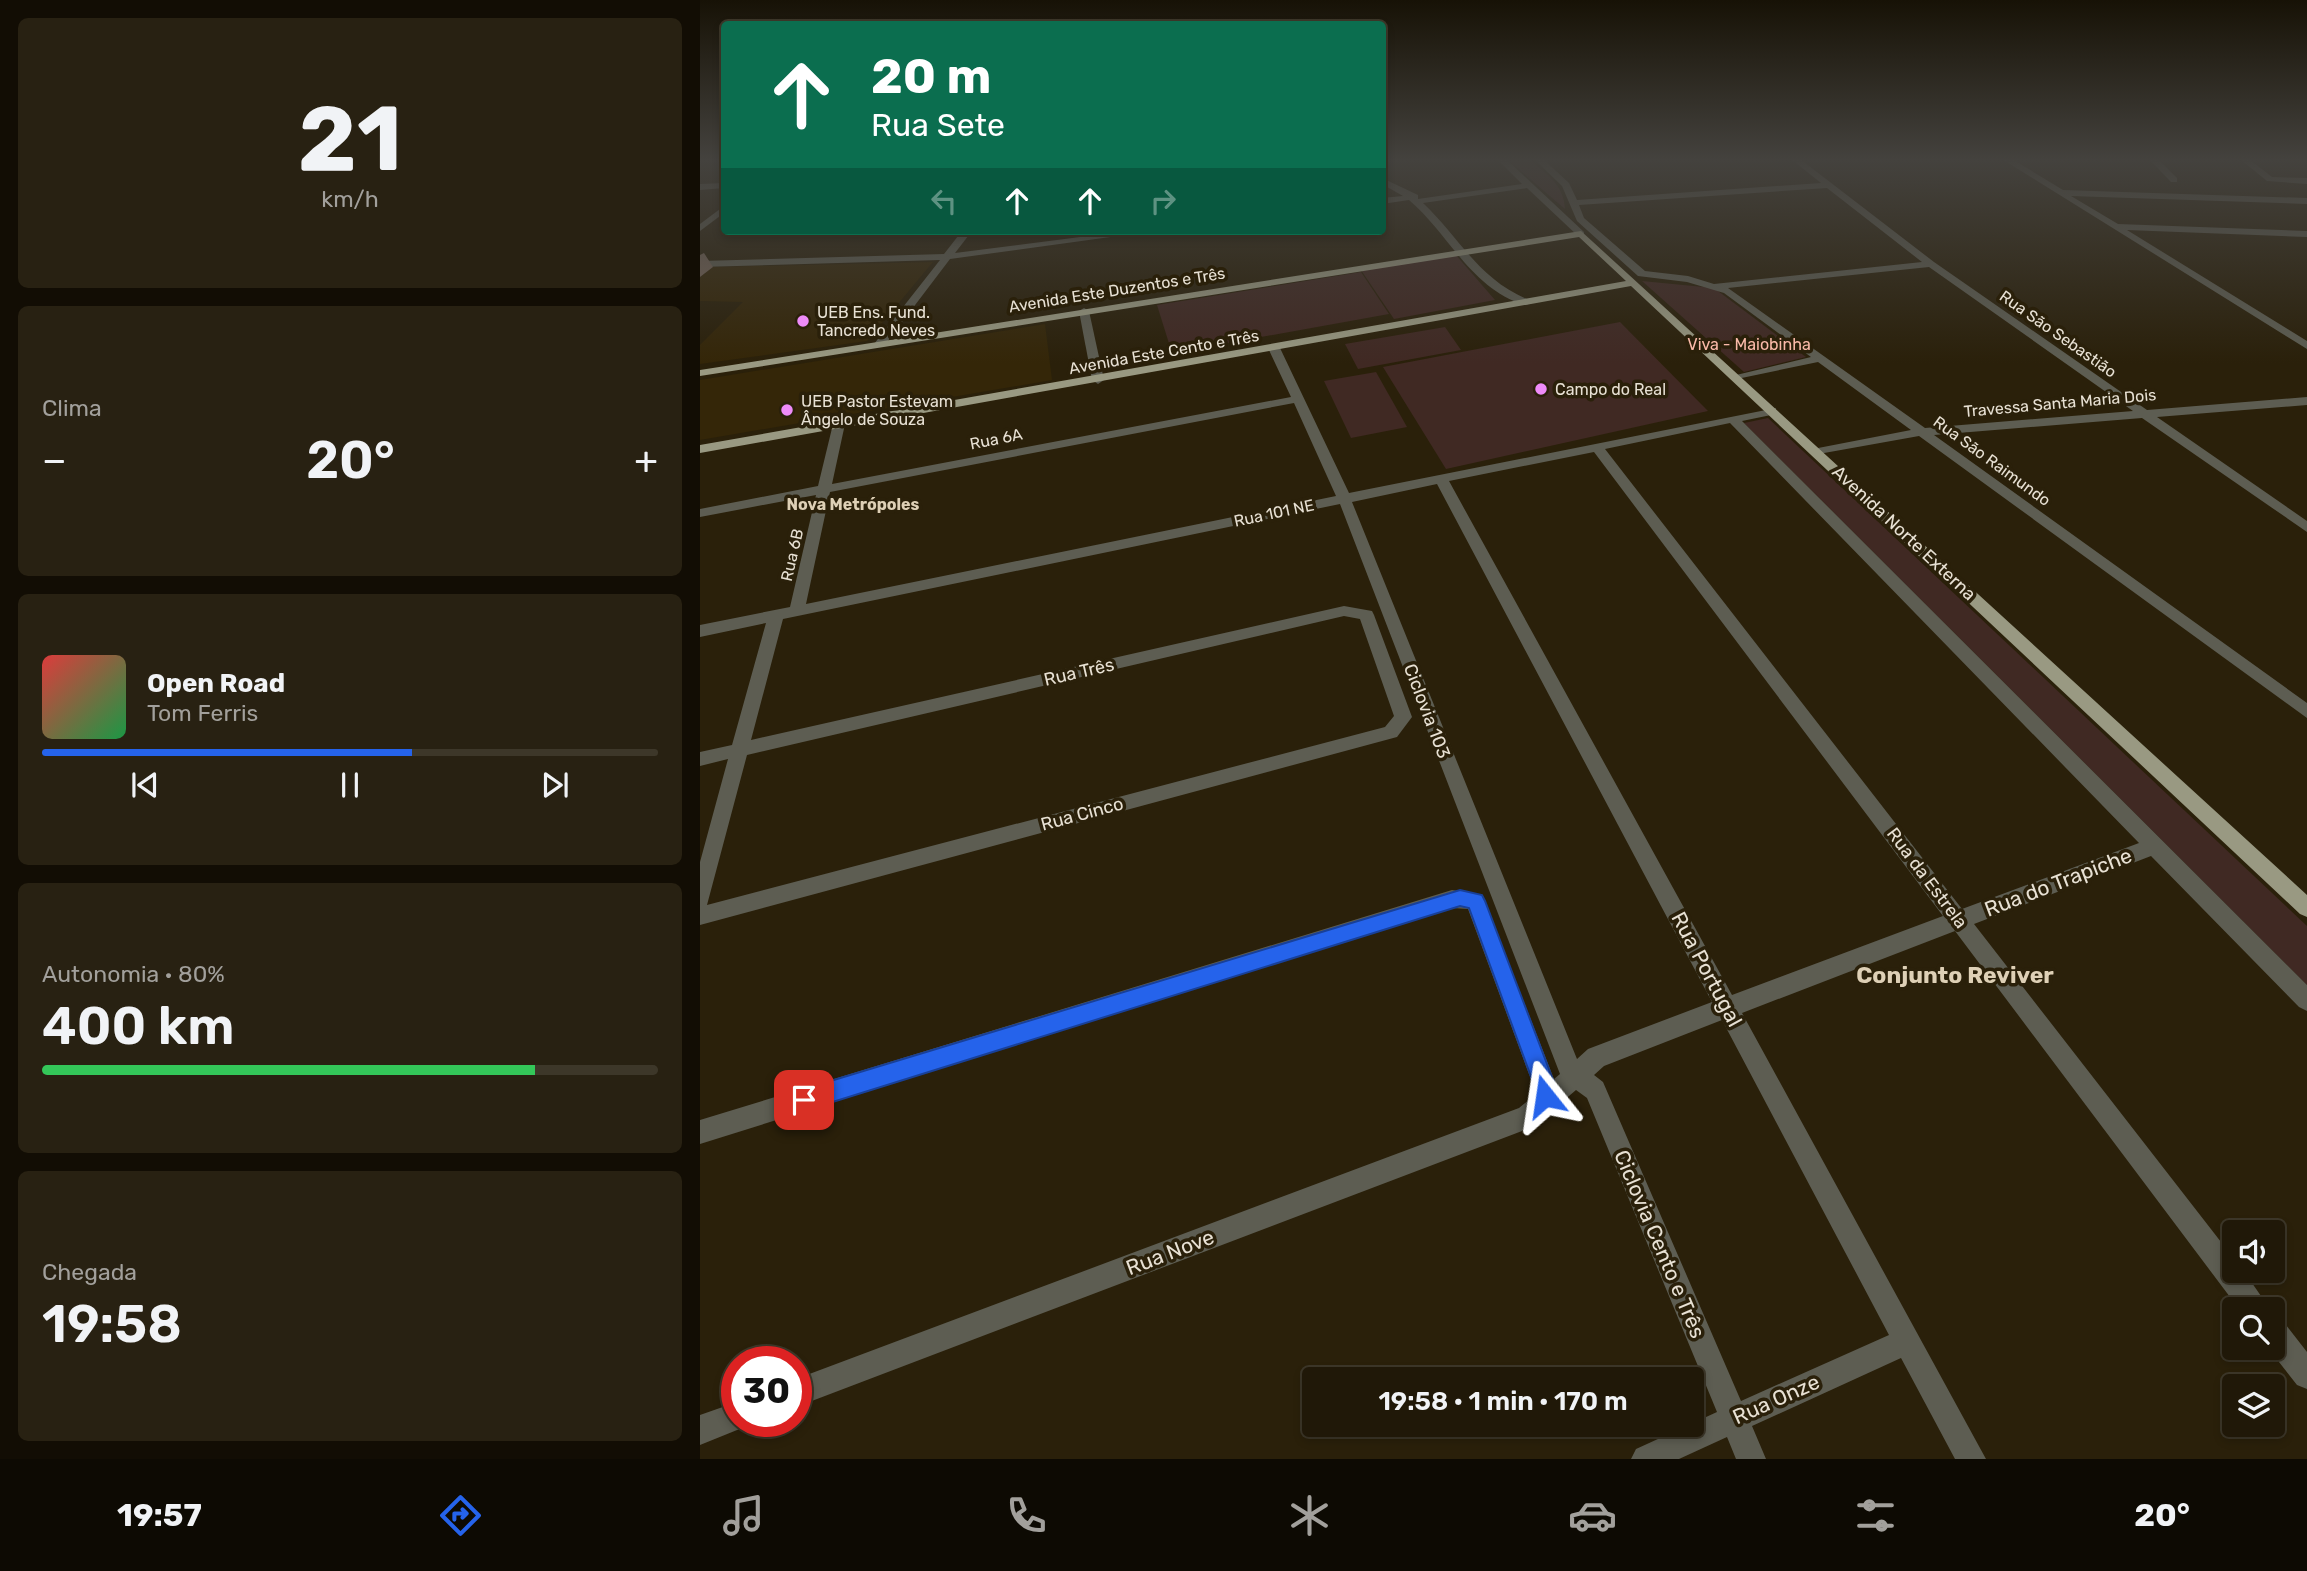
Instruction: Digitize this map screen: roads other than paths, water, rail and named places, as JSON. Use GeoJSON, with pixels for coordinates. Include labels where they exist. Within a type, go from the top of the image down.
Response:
{"type":"FeatureCollection","features":[{"type":"Feature","properties":{"kind":"main road","name":"Avenida Este Duzentos e Três"},"geometry":{"type":"LineString","coordinates":[[700,373],[1581,234]]}},
{"type":"Feature","properties":{"kind":"main road","name":"Avenida Norte Externa"},"geometry":{"type":"LineString","coordinates":[[1581,234],[1634,278],[1736,378],[2307,908]]}},
{"type":"Feature","properties":{"kind":"main road","name":"Avenida Este Cento e Três"},"geometry":{"type":"LineString","coordinates":[[700,449],[1274,348],[1525,302],[1634,278]]}},
{"type":"Feature","properties":{"kind":"street"},"geometry":{"type":"LineString","coordinates":[[1441,227],[1495,289],[1525,302]]}},
{"type":"Feature","properties":{"kind":"street","name":"Avenida Norte Externa"},"geometry":{"type":"LineString","coordinates":[[1574,227],[1581,234]]}},
{"type":"Feature","properties":{"kind":"street"},"geometry":{"type":"LineString","coordinates":[[1587,227],[1634,278]]}},
{"type":"Feature","properties":{"kind":"street","name":"Rua São Sebastião"},"geometry":{"type":"LineString","coordinates":[[1882,227],[2307,528]]}},
{"type":"Feature","properties":{"kind":"street"},"geometry":{"type":"LineString","coordinates":[[2118,227],[2307,346]]}},
{"type":"Feature","properties":{"kind":"street"},"geometry":{"type":"LineString","coordinates":[[2120,227],[2307,234]]}},
{"type":"Feature","properties":{"kind":"street"},"geometry":{"type":"LineString","coordinates":[[880,344],[964,235]]}},
{"type":"Feature","properties":{"kind":"street"},"geometry":{"type":"LineString","coordinates":[[700,264],[947,257],[1118,235]]}},
{"type":"Feature","properties":{"kind":"street"},"geometry":{"type":"LineString","coordinates":[[1717,286],[1931,264]]}},
{"type":"Feature","properties":{"kind":"street","name":"Rua São Raimundo"},"geometry":{"type":"LineString","coordinates":[[1634,278],[1688,279],[1717,286],[2307,712]]}},
{"type":"Feature","properties":{"kind":"street"},"geometry":{"type":"LineString","coordinates":[[1084,311],[1098,380]]}},
{"type":"Feature","properties":{"kind":"street","name":"Ciclovia 103"},"geometry":{"type":"LineString","coordinates":[[1274,348],[1344,499],[1565,1062],[1574,1075]]}},
{"type":"Feature","properties":{"kind":"street"},"geometry":{"type":"LineString","coordinates":[[1736,378],[1819,358]]}},
{"type":"Feature","properties":{"kind":"street","name":"Rua 6A"},"geometry":{"type":"LineString","coordinates":[[700,513],[1298,399]]}},
{"type":"Feature","properties":{"kind":"street","name":"Travessa Santa Maria Dois"},"geometry":{"type":"LineString","coordinates":[[1818,452],[1921,432],[2307,401]]}},
{"type":"Feature","properties":{"kind":"street","name":"Rua 101 NE"},"geometry":{"type":"LineString","coordinates":[[700,631],[1772,411]]}},
{"type":"Feature","properties":{"kind":"street"},"geometry":{"type":"LineString","coordinates":[[1733,419],[2307,1000]]}},
{"type":"Feature","properties":{"kind":"street","name":"Rua 6B"},"geometry":{"type":"LineString","coordinates":[[797,611],[839,424]]}},
{"type":"Feature","properties":{"kind":"street","name":"Rua da Estrela"},"geometry":{"type":"LineString","coordinates":[[1597,447],[2247,1297]]}},
{"type":"Feature","properties":{"kind":"street","name":"Rua Portugal"},"geometry":{"type":"LineString","coordinates":[[1441,478],[1971,1459]]}},
{"type":"Feature","properties":{"kind":"street","name":"Rua Três"},"geometry":{"type":"LineString","coordinates":[[700,759],[1344,611],[1366,615],[1384,664]]}},
{"type":"Feature","properties":{"kind":"street"},"geometry":{"type":"LineString","coordinates":[[700,899],[776,615]]}},
{"type":"Feature","properties":{"kind":"street"},"geometry":{"type":"LineString","coordinates":[[1384,664],[1407,658]]}},
{"type":"Feature","properties":{"kind":"street","name":"Rua Cinco"},"geometry":{"type":"LineString","coordinates":[[700,916],[1391,732],[1403,717],[1384,664]]}},
{"type":"Feature","properties":{"kind":"street","name":"Rua do Trapiche"},"geometry":{"type":"LineString","coordinates":[[1574,1075],[1596,1057],[2154,846]]}},
{"type":"Feature","properties":{"kind":"street"},"geometry":{"type":"LineString","coordinates":[[700,1132],[1452,899],[1475,901],[1545,1085],[1541,1106]]}},
{"type":"Feature","properties":{"kind":"street","name":"Rua Nove"},"geometry":{"type":"LineString","coordinates":[[812,1387],[1527,1117],[1574,1075]]}},
{"type":"Feature","properties":{"kind":"street","name":"Ciclovia Cento e Três"},"geometry":{"type":"LineString","coordinates":[[1574,1075],[1595,1090],[1751,1459]]}},
{"type":"Feature","properties":{"kind":"street","name":"Rua Onze"},"geometry":{"type":"LineString","coordinates":[[1646,1459],[1733,1417],[1907,1341]]}},
{"type":"Feature","properties":{"kind":"street"},"geometry":{"type":"LineString","coordinates":[[2285,1347],[2307,1375]]}},
{"type":"Feature","properties":{"kind":"street"},"geometry":{"type":"LineString","coordinates":[[700,1430],[721,1422]]}},
{"type":"Feature","properties":{"kind":"place","name":"UEB Ens. Fund. Tancredo Neves"},"geometry":{"type":"Point","coordinates":[803,321]}},
{"type":"Feature","properties":{"kind":"place","name":"Campo do Real"},"geometry":{"type":"Point","coordinates":[1541,389]}},
{"type":"Feature","properties":{"kind":"place","name":"UEB Pastor Estevam Ângelo de Souza"},"geometry":{"type":"Point","coordinates":[787,410]}},
{"type":"Feature","properties":{"kind":"district","name":"Nova Metrópoles"},"geometry":{"type":"Point","coordinates":[853,504]}},
{"type":"Feature","properties":{"kind":"district","name":"Conjunto Reviver"},"geometry":{"type":"Point","coordinates":[1955,975]}},
{"type":"Feature","properties":{"kind":"park label","name":"Viva - Maiobinha"},"geometry":{"type":"Point","coordinates":[1749,344]}}]}
